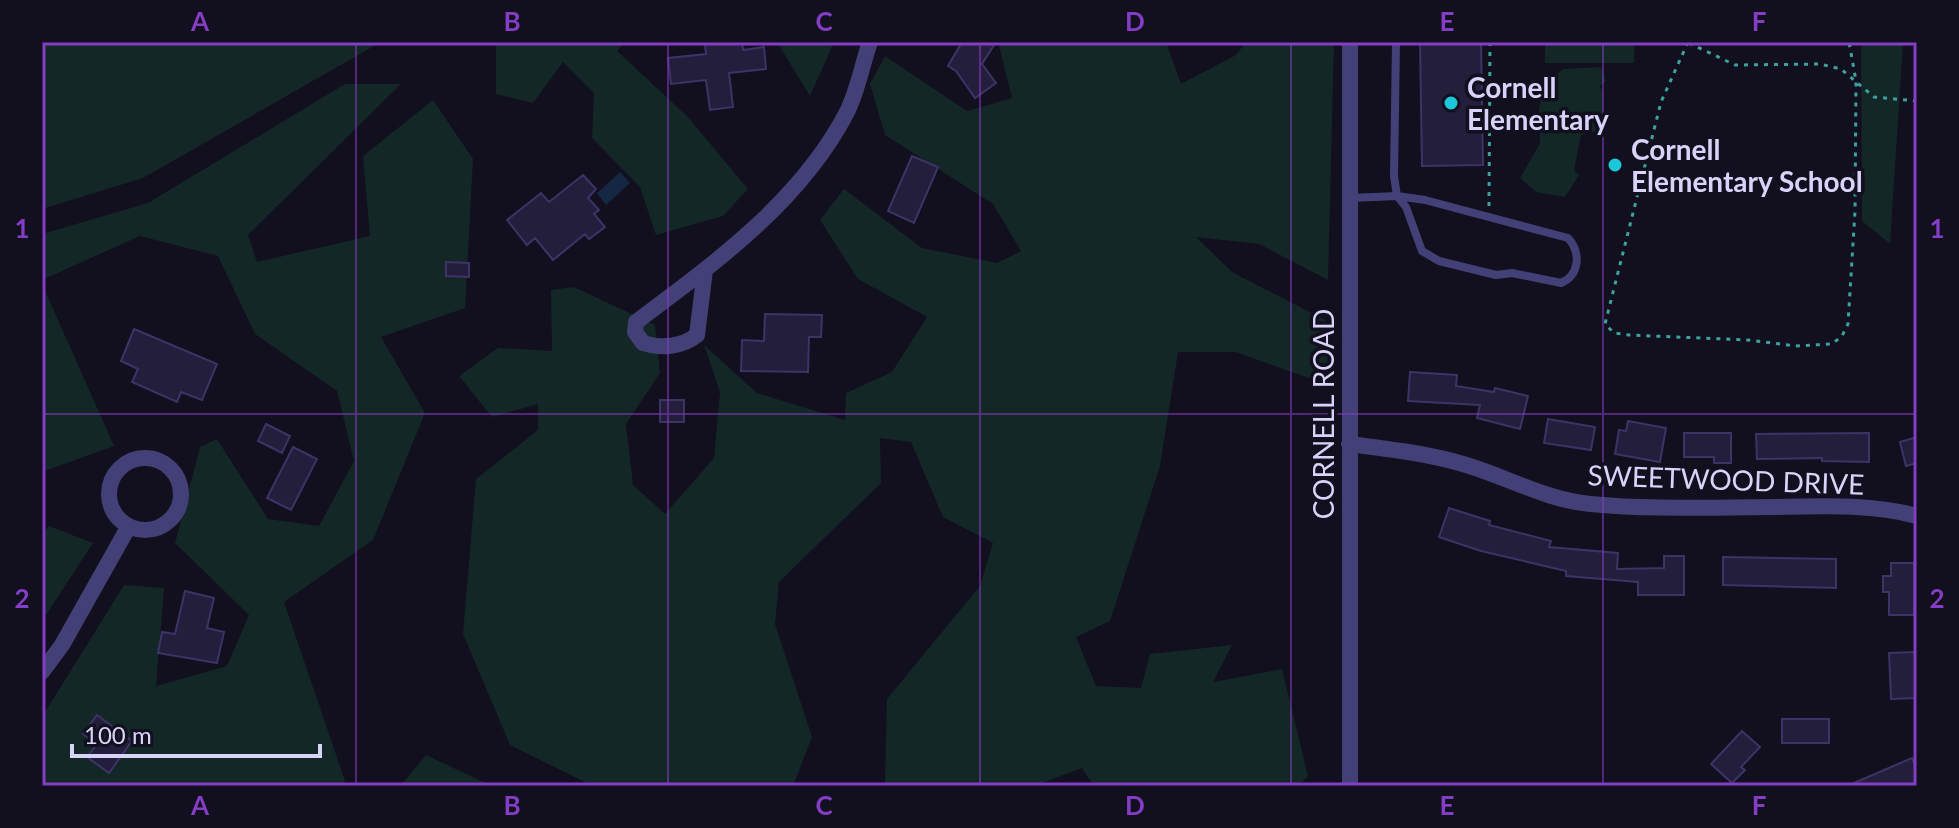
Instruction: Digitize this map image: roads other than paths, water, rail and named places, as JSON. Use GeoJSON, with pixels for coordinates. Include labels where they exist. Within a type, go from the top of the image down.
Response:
{"type":"FeatureCollection","features":[{"type":"Feature","properties":{"kind":"street"},"geometry":{"type":"LineString","coordinates":[[705,270],[697,335],[676,345],[643,343],[635,332],[636,322],[705,270],[807,175],[848,109],[870,42]]}},
{"type":"Feature","properties":{"kind":"street","name":"CORNELL ROAD"},"geometry":{"type":"LineString","coordinates":[[1350,42],[1350,786]]}},
{"type":"Feature","properties":{"kind":"street","name":"SWEETWOOD DRIVE"},"geometry":{"type":"LineString","coordinates":[[1349,444],[1423,454],[1465,464],[1532,490],[1586,504],[1656,508],[1831,506],[1893,510],[1917,516]]}},
{"type":"Feature","properties":{"kind":"street"},"geometry":{"type":"LineString","coordinates":[[147,457],[156,459],[172,469],[177,477],[182,495],[180,505],[170,521],[162,526],[143,530],[129,526],[113,510],[109,501],[110,483],[114,474],[128,461],[147,457]]}},
{"type":"Feature","properties":{"kind":"street"},"geometry":{"type":"LineString","coordinates":[[42,672],[62,645],[129,526]]}},
{"type":"Feature","properties":{"kind":"lane"},"geometry":{"type":"LineString","coordinates":[[1350,198],[1397,196],[1425,200],[1568,238],[1578,256],[1574,271],[1567,281],[1561,283],[1512,273],[1496,275],[1439,261],[1422,251],[1406,207],[1397,196],[1394,176],[1396,42]]}},
{"type":"Feature","properties":{"kind":"water"},"geometry":{"type":"Polygon","coordinates":[[[620,172],[630,183],[606,205],[597,193],[620,172]]]}},
{"type":"Feature","properties":{"kind":"place","name":"Cornell Elementary"},"geometry":{"type":"Point","coordinates":[1451,103]}},
{"type":"Feature","properties":{"kind":"place","name":"Cornell Elementary School"},"geometry":{"type":"Point","coordinates":[1615,165]}}]}
